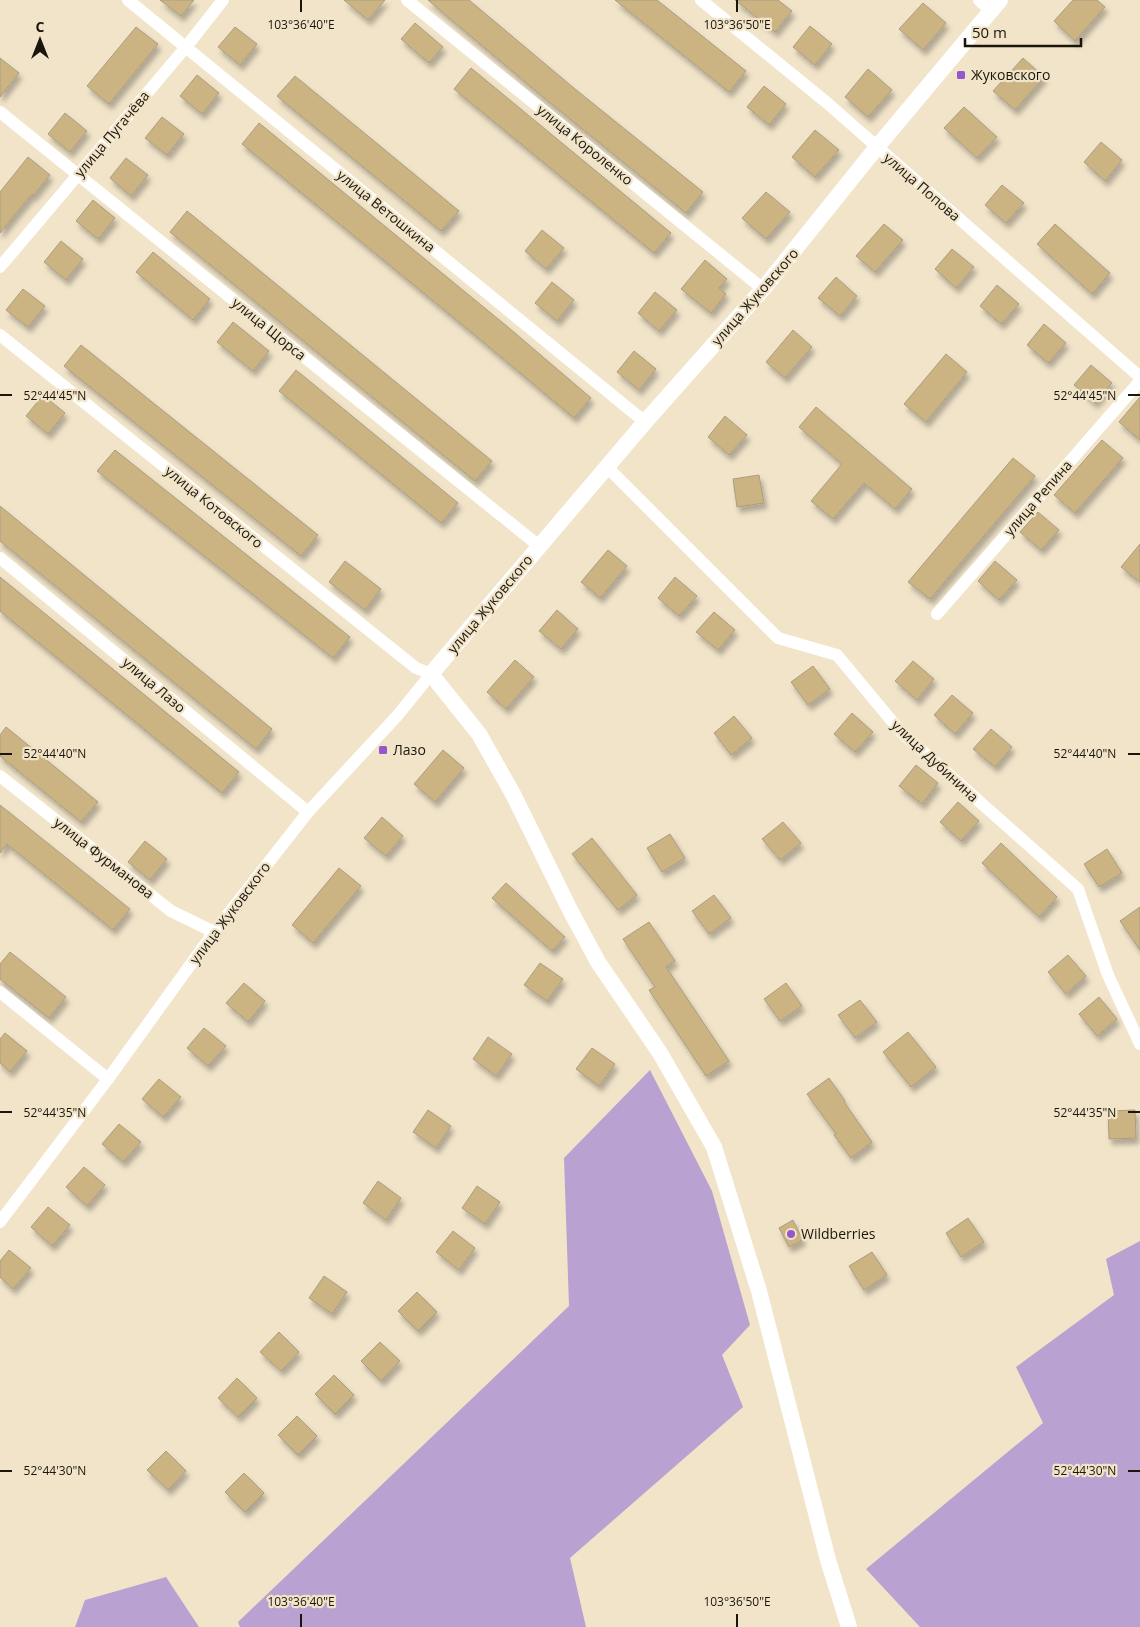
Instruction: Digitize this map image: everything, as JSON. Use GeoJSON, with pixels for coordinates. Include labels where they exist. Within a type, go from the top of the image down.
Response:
{"type":"FeatureCollection","features":[{"type":"Feature","properties":{"kind":"street","name":"улица Ветошкина"},"geometry":{"type":"LineString","coordinates":[[128,0],[645,422]]}},
{"type":"Feature","properties":{"kind":"street","name":"улица Пугачёва"},"geometry":{"type":"LineString","coordinates":[[0,267],[186,47],[223,0]]}},
{"type":"Feature","properties":{"kind":"street","name":"улица Короленко"},"geometry":{"type":"LineString","coordinates":[[406,0],[763,289]]}},
{"type":"Feature","properties":{"kind":"street","name":"улица Попова"},"geometry":{"type":"LineString","coordinates":[[701,0],[826,102],[1140,379]]}},
{"type":"Feature","properties":{"kind":"street"},"geometry":{"type":"LineString","coordinates":[[979,0],[996,6]]}},
{"type":"Feature","properties":{"kind":"street","name":"улица Жуковского"},"geometry":{"type":"LineString","coordinates":[[1,1220],[108,1079],[214,932],[308,812],[396,716],[645,422],[763,289],[877,147],[996,6]]}},
{"type":"Feature","properties":{"kind":"street","name":"улица Щорса"},"geometry":{"type":"LineString","coordinates":[[0,112],[539,546]]}},
{"type":"Feature","properties":{"kind":"street","name":"улица Котовского"},"geometry":{"type":"LineString","coordinates":[[0,335],[416,668],[431,674]]}},
{"type":"Feature","properties":{"kind":"street","name":"улица Репина"},"geometry":{"type":"LineString","coordinates":[[937,614],[1140,379]]}},
{"type":"Feature","properties":{"kind":"street","name":"улица Дубинина"},"geometry":{"type":"LineString","coordinates":[[607,468],[778,638],[837,655],[900,732],[1078,889],[1108,975],[1140,1044]]}},
{"type":"Feature","properties":{"kind":"street","name":"улица Лазо"},"geometry":{"type":"LineString","coordinates":[[0,558],[308,812]]}},
{"type":"Feature","properties":{"kind":"street"},"geometry":{"type":"LineString","coordinates":[[431,674],[479,734],[513,794],[570,910],[598,962],[660,1053],[714,1147],[759,1291],[828,1560],[849,1627]]}},
{"type":"Feature","properties":{"kind":"street","name":"улица Фурманова"},"geometry":{"type":"LineString","coordinates":[[0,776],[171,912],[214,932]]}},
{"type":"Feature","properties":{"kind":"street"},"geometry":{"type":"LineString","coordinates":[[0,992],[108,1079]]}},
{"type":"Feature","properties":{"kind":"shaded area"},"geometry":{"type":"Polygon","coordinates":[[[650,1070],[712,1191],[750,1325],[722,1355],[743,1407],[570,1558],[586,1627],[240,1627],[238,1622],[569,1306],[564,1158],[650,1070]]]}},
{"type":"Feature","properties":{"kind":"shaded area"},"geometry":{"type":"Polygon","coordinates":[[[1140,1241],[1140,1627],[920,1627],[866,1569],[1043,1423],[1016,1367],[1114,1295],[1106,1259],[1140,1241]]]}},
{"type":"Feature","properties":{"kind":"shaded area"},"geometry":{"type":"Polygon","coordinates":[[[166,1577],[199,1627],[75,1627],[85,1600],[166,1577]]]}},
{"type":"Feature","properties":{"kind":"building"},"geometry":{"type":"Polygon","coordinates":[[[160,0],[194,0],[181,16],[160,0]]]}},
{"type":"Feature","properties":{"kind":"building"},"geometry":{"type":"Polygon","coordinates":[[[344,0],[385,0],[368,20],[344,0]]]}},
{"type":"Feature","properties":{"kind":"building"},"geometry":{"type":"Polygon","coordinates":[[[428,0],[469,0],[575,89],[703,192],[686,213],[543,97],[428,0]]]}},
{"type":"Feature","properties":{"kind":"building"},"geometry":{"type":"Polygon","coordinates":[[[615,0],[657,0],[746,71],[729,92],[615,0]]]}},
{"type":"Feature","properties":{"kind":"building"},"geometry":{"type":"Polygon","coordinates":[[[735,0],[778,0],[792,11],[775,32],[735,0]]]}},
{"type":"Feature","properties":{"kind":"building"},"geometry":{"type":"Polygon","coordinates":[[[1073,0],[1097,0],[1105,7],[1075,41],[1054,21],[1073,0]]]}},
{"type":"Feature","properties":{"kind":"building"},"geometry":{"type":"Polygon","coordinates":[[[923,3],[946,23],[923,50],[899,29],[923,3]]]}},
{"type":"Feature","properties":{"kind":"building"},"geometry":{"type":"Polygon","coordinates":[[[415,23],[443,47],[429,63],[401,39],[415,23]]]}},
{"type":"Feature","properties":{"kind":"building"},"geometry":{"type":"Polygon","coordinates":[[[810,26],[832,44],[815,65],[793,47],[810,26]]]}},
{"type":"Feature","properties":{"kind":"building"},"geometry":{"type":"Polygon","coordinates":[[[136,27],[158,44],[109,104],[87,86],[136,27]]]}},
{"type":"Feature","properties":{"kind":"building"},"geometry":{"type":"Polygon","coordinates":[[[235,27],[257,44],[240,65],[218,47],[235,27]]]}},
{"type":"Feature","properties":{"kind":"building"},"geometry":{"type":"Polygon","coordinates":[[[0,58],[19,73],[0,97],[0,58]]]}},
{"type":"Feature","properties":{"kind":"building"},"geometry":{"type":"Polygon","coordinates":[[[1023,58],[1044,77],[1015,110],[993,91],[1023,58]]]}},
{"type":"Feature","properties":{"kind":"building"},"geometry":{"type":"Polygon","coordinates":[[[471,68],[671,233],[654,253],[454,89],[471,68]]]}},
{"type":"Feature","properties":{"kind":"building"},"geometry":{"type":"Polygon","coordinates":[[[868,69],[892,90],[868,117],[845,97],[868,69]]]}},
{"type":"Feature","properties":{"kind":"building"},"geometry":{"type":"Polygon","coordinates":[[[197,75],[219,93],[202,114],[180,96],[197,75]]]}},
{"type":"Feature","properties":{"kind":"building"},"geometry":{"type":"Polygon","coordinates":[[[295,76],[459,211],[441,231],[277,96],[295,76]]]}},
{"type":"Feature","properties":{"kind":"building"},"geometry":{"type":"Polygon","coordinates":[[[764,86],[786,104],[769,125],[747,107],[764,86]]]}},
{"type":"Feature","properties":{"kind":"building"},"geometry":{"type":"Polygon","coordinates":[[[964,107],[997,137],[977,158],[944,128],[964,107]]]}},
{"type":"Feature","properties":{"kind":"building"},"geometry":{"type":"Polygon","coordinates":[[[65,113],[87,131],[70,152],[48,134],[65,113]]]}},
{"type":"Feature","properties":{"kind":"building"},"geometry":{"type":"Polygon","coordinates":[[[162,117],[184,134],[167,155],[145,138],[162,117]]]}},
{"type":"Feature","properties":{"kind":"building"},"geometry":{"type":"Polygon","coordinates":[[[259,123],[509,328],[591,398],[574,418],[242,144],[259,123]]]}},
{"type":"Feature","properties":{"kind":"building"},"geometry":{"type":"Polygon","coordinates":[[[815,130],[839,150],[815,177],[792,157],[815,130]]]}},
{"type":"Feature","properties":{"kind":"building"},"geometry":{"type":"Polygon","coordinates":[[[1101,142],[1122,160],[1105,181],[1084,162],[1101,142]]]}},
{"type":"Feature","properties":{"kind":"building"},"geometry":{"type":"Polygon","coordinates":[[[28,157],[50,175],[0,233],[0,192],[28,157]]]}},
{"type":"Feature","properties":{"kind":"building"},"geometry":{"type":"Polygon","coordinates":[[[126,158],[148,175],[131,196],[110,178],[126,158]]]}},
{"type":"Feature","properties":{"kind":"building"},"geometry":{"type":"Polygon","coordinates":[[[1002,185],[1024,203],[1006,223],[985,205],[1002,185]]]}},
{"type":"Feature","properties":{"kind":"building"},"geometry":{"type":"Polygon","coordinates":[[[766,192],[790,212],[766,239],[742,218],[766,192]]]}},
{"type":"Feature","properties":{"kind":"building"},"geometry":{"type":"Polygon","coordinates":[[[93,200],[115,218],[98,239],[76,221],[93,200]]]}},
{"type":"Feature","properties":{"kind":"building"},"geometry":{"type":"Polygon","coordinates":[[[187,211],[492,461],[475,481],[170,232],[187,211]]]}},
{"type":"Feature","properties":{"kind":"building"},"geometry":{"type":"Polygon","coordinates":[[[884,224],[903,240],[875,272],[856,256],[884,224]]]}},
{"type":"Feature","properties":{"kind":"building"},"geometry":{"type":"Polygon","coordinates":[[[1055,224],[1110,273],[1092,294],[1037,244],[1055,224]]]}},
{"type":"Feature","properties":{"kind":"building"},"geometry":{"type":"Polygon","coordinates":[[[542,230],[564,248],[546,269],[525,251],[542,230]]]}},
{"type":"Feature","properties":{"kind":"building"},"geometry":{"type":"Polygon","coordinates":[[[61,241],[83,259],[66,280],[44,262],[61,241]]]}},
{"type":"Feature","properties":{"kind":"building"},"geometry":{"type":"Polygon","coordinates":[[[952,249],[974,267],[956,288],[935,269],[952,249]]]}},
{"type":"Feature","properties":{"kind":"building"},"geometry":{"type":"Polygon","coordinates":[[[153,252],[210,299],[193,320],[136,272],[153,252]]]}},
{"type":"Feature","properties":{"kind":"building"},"geometry":{"type":"Polygon","coordinates":[[[705,260],[727,279],[719,288],[726,294],[711,313],[681,289],[705,260]]]}},
{"type":"Feature","properties":{"kind":"building"},"geometry":{"type":"Polygon","coordinates":[[[836,277],[857,296],[840,316],[818,298],[836,277]]]}},
{"type":"Feature","properties":{"kind":"building"},"geometry":{"type":"Polygon","coordinates":[[[552,282],[574,300],[557,321],[535,303],[552,282]]]}},
{"type":"Feature","properties":{"kind":"building"},"geometry":{"type":"Polygon","coordinates":[[[997,285],[1019,304],[1001,324],[980,306],[997,285]]]}},
{"type":"Feature","properties":{"kind":"building"},"geometry":{"type":"Polygon","coordinates":[[[23,289],[45,306],[28,327],[6,310],[23,289]]]}},
{"type":"Feature","properties":{"kind":"building"},"geometry":{"type":"Polygon","coordinates":[[[655,292],[677,310],[659,331],[638,313],[655,292]]]}},
{"type":"Feature","properties":{"kind":"building"},"geometry":{"type":"Polygon","coordinates":[[[233,322],[269,351],[253,371],[217,342],[233,322]]]}},
{"type":"Feature","properties":{"kind":"building"},"geometry":{"type":"Polygon","coordinates":[[[1044,324],[1066,343],[1048,363],[1027,345],[1044,324]]]}},
{"type":"Feature","properties":{"kind":"building"},"geometry":{"type":"Polygon","coordinates":[[[793,330],[812,347],[785,378],[766,362],[793,330]]]}},
{"type":"Feature","properties":{"kind":"building"},"geometry":{"type":"Polygon","coordinates":[[[81,345],[318,535],[301,556],[64,366],[81,345]]]}},
{"type":"Feature","properties":{"kind":"building"},"geometry":{"type":"Polygon","coordinates":[[[634,351],[656,369],[639,390],[617,372],[634,351]]]}},
{"type":"Feature","properties":{"kind":"building"},"geometry":{"type":"Polygon","coordinates":[[[946,354],[967,372],[926,422],[904,404],[946,354]]]}},
{"type":"Feature","properties":{"kind":"building"},"geometry":{"type":"Polygon","coordinates":[[[1091,365],[1112,383],[1095,403],[1074,385],[1091,365]]]}},
{"type":"Feature","properties":{"kind":"building"},"geometry":{"type":"Polygon","coordinates":[[[296,370],[458,503],[441,523],[279,391],[296,370]]]}},
{"type":"Feature","properties":{"kind":"building"},"geometry":{"type":"Polygon","coordinates":[[[43,395],[65,413],[48,434],[26,416],[43,395]]]}},
{"type":"Feature","properties":{"kind":"building"},"geometry":{"type":"Polygon","coordinates":[[[1140,397],[1140,440],[1119,422],[1140,397]]]}},
{"type":"Feature","properties":{"kind":"building"},"geometry":{"type":"Polygon","coordinates":[[[816,407],[912,489],[895,509],[864,483],[833,519],[811,501],[842,464],[799,427],[816,407]]]}},
{"type":"Feature","properties":{"kind":"building"},"geometry":{"type":"Polygon","coordinates":[[[725,416],[747,435],[729,455],[708,437],[725,416]]]}},
{"type":"Feature","properties":{"kind":"building"},"geometry":{"type":"Polygon","coordinates":[[[1102,440],[1123,458],[1075,513],[1054,495],[1102,440]]]}},
{"type":"Feature","properties":{"kind":"building"},"geometry":{"type":"Polygon","coordinates":[[[115,450],[350,637],[333,658],[97,471],[115,450]]]}},
{"type":"Feature","properties":{"kind":"building"},"geometry":{"type":"Polygon","coordinates":[[[1013,458],[1035,476],[930,599],[908,582],[1013,458]]]}},
{"type":"Feature","properties":{"kind":"building"},"geometry":{"type":"Polygon","coordinates":[[[759,475],[764,503],[737,507],[733,479],[759,475]]]}},
{"type":"Feature","properties":{"kind":"building"},"geometry":{"type":"Polygon","coordinates":[[[0,506],[272,729],[256,749],[0,541],[0,506]]]}},
{"type":"Feature","properties":{"kind":"building"},"geometry":{"type":"Polygon","coordinates":[[[1038,512],[1059,530],[1041,550],[1020,532],[1038,512]]]}},
{"type":"Feature","properties":{"kind":"building"},"geometry":{"type":"Polygon","coordinates":[[[1140,544],[1140,582],[1121,567],[1140,544]]]}},
{"type":"Feature","properties":{"kind":"building"},"geometry":{"type":"Polygon","coordinates":[[[608,550],[627,566],[600,598],[581,582],[608,550]]]}},
{"type":"Feature","properties":{"kind":"building"},"geometry":{"type":"Polygon","coordinates":[[[345,561],[381,589],[365,610],[329,582],[345,561]]]}},
{"type":"Feature","properties":{"kind":"building"},"geometry":{"type":"Polygon","coordinates":[[[995,561],[1017,580],[999,600],[978,581],[995,561]]]}},
{"type":"Feature","properties":{"kind":"building"},"geometry":{"type":"Polygon","coordinates":[[[0,577],[239,772],[222,793],[0,611],[0,577]]]}},
{"type":"Feature","properties":{"kind":"building"},"geometry":{"type":"Polygon","coordinates":[[[675,577],[697,596],[679,616],[658,598],[675,577]]]}},
{"type":"Feature","properties":{"kind":"building"},"geometry":{"type":"Polygon","coordinates":[[[557,610],[578,629],[561,649],[539,631],[557,610]]]}},
{"type":"Feature","properties":{"kind":"building"},"geometry":{"type":"Polygon","coordinates":[[[714,612],[735,630],[718,650],[696,632],[714,612]]]}},
{"type":"Feature","properties":{"kind":"building"},"geometry":{"type":"Polygon","coordinates":[[[515,660],[534,677],[506,709],[487,692],[515,660]]]}},
{"type":"Feature","properties":{"kind":"building"},"geometry":{"type":"Polygon","coordinates":[[[913,661],[934,679],[917,700],[895,681],[913,661]]]}},
{"type":"Feature","properties":{"kind":"building"},"geometry":{"type":"Polygon","coordinates":[[[813,666],[830,689],[808,705],[791,682],[813,666]]]}},
{"type":"Feature","properties":{"kind":"building"},"geometry":{"type":"Polygon","coordinates":[[[952,695],[973,713],[955,734],[934,715],[952,695]]]}},
{"type":"Feature","properties":{"kind":"building"},"geometry":{"type":"Polygon","coordinates":[[[852,713],[873,732],[855,752],[834,734],[852,713]]]}},
{"type":"Feature","properties":{"kind":"building"},"geometry":{"type":"Polygon","coordinates":[[[734,716],[752,738],[731,755],[714,733],[734,716]]]}},
{"type":"Feature","properties":{"kind":"building"},"geometry":{"type":"Polygon","coordinates":[[[6,727],[98,802],[81,822],[0,756],[0,735],[6,727]]]}},
{"type":"Feature","properties":{"kind":"building"},"geometry":{"type":"Polygon","coordinates":[[[991,729],[1012,747],[995,767],[973,749],[991,729]]]}},
{"type":"Feature","properties":{"kind":"building"},"geometry":{"type":"Polygon","coordinates":[[[443,750],[464,768],[435,802],[414,784],[443,750]]]}},
{"type":"Feature","properties":{"kind":"building"},"geometry":{"type":"Polygon","coordinates":[[[916,765],[938,783],[922,804],[899,786],[916,765]]]}},
{"type":"Feature","properties":{"kind":"building"},"geometry":{"type":"Polygon","coordinates":[[[958,802],[979,821],[961,841],[940,822],[958,802]]]}},
{"type":"Feature","properties":{"kind":"building"},"geometry":{"type":"Polygon","coordinates":[[[0,805],[130,909],[113,930],[7,844],[0,853],[0,805]]]}},
{"type":"Feature","properties":{"kind":"building"},"geometry":{"type":"Polygon","coordinates":[[[382,817],[403,836],[386,856],[364,838],[382,817]]]}},
{"type":"Feature","properties":{"kind":"building"},"geometry":{"type":"Polygon","coordinates":[[[783,822],[801,843],[780,860],[762,839],[783,822]]]}},
{"type":"Feature","properties":{"kind":"building"},"geometry":{"type":"Polygon","coordinates":[[[670,834],[685,858],[662,872],[647,848],[670,834]]]}},
{"type":"Feature","properties":{"kind":"building"},"geometry":{"type":"Polygon","coordinates":[[[592,838],[637,895],[618,910],[572,854],[592,838]]]}},
{"type":"Feature","properties":{"kind":"building"},"geometry":{"type":"Polygon","coordinates":[[[145,841],[167,859],[150,880],[128,862],[145,841]]]}},
{"type":"Feature","properties":{"kind":"building"},"geometry":{"type":"Polygon","coordinates":[[[1001,843],[1057,897],[1039,917],[982,863],[1001,843]]]}},
{"type":"Feature","properties":{"kind":"building"},"geometry":{"type":"Polygon","coordinates":[[[1107,849],[1122,873],[1099,887],[1084,864],[1107,849]]]}},
{"type":"Feature","properties":{"kind":"building"},"geometry":{"type":"Polygon","coordinates":[[[339,868],[361,886],[313,943],[292,925],[339,868]]]}},
{"type":"Feature","properties":{"kind":"building"},"geometry":{"type":"Polygon","coordinates":[[[506,883],[565,937],[552,951],[492,898],[506,883]]]}},
{"type":"Feature","properties":{"kind":"building"},"geometry":{"type":"Polygon","coordinates":[[[714,895],[731,918],[709,934],[692,911],[714,895]]]}},
{"type":"Feature","properties":{"kind":"building"},"geometry":{"type":"Polygon","coordinates":[[[1140,907],[1140,950],[1120,921],[1140,907]]]}},
{"type":"Feature","properties":{"kind":"building"},"geometry":{"type":"Polygon","coordinates":[[[649,922],[675,961],[666,967],[729,1061],[706,1076],[649,990],[655,987],[623,939],[649,922]]]}},
{"type":"Feature","properties":{"kind":"building"},"geometry":{"type":"Polygon","coordinates":[[[10,952],[66,997],[49,1018],[0,979],[0,964],[10,952]]]}},
{"type":"Feature","properties":{"kind":"building"},"geometry":{"type":"Polygon","coordinates":[[[1068,955],[1086,976],[1066,994],[1048,972],[1068,955]]]}},
{"type":"Feature","properties":{"kind":"building"},"geometry":{"type":"Polygon","coordinates":[[[540,963],[563,979],[547,1001],[524,985],[540,963]]]}},
{"type":"Feature","properties":{"kind":"building"},"geometry":{"type":"Polygon","coordinates":[[[244,983],[265,1001],[248,1022],[226,1003],[244,983]]]}},
{"type":"Feature","properties":{"kind":"building"},"geometry":{"type":"Polygon","coordinates":[[[786,983],[802,1006],[780,1021],[764,999],[786,983]]]}},
{"type":"Feature","properties":{"kind":"building"},"geometry":{"type":"Polygon","coordinates":[[[1099,997],[1117,1019],[1097,1036],[1079,1014],[1099,997]]]}},
{"type":"Feature","properties":{"kind":"building"},"geometry":{"type":"Polygon","coordinates":[[[860,1000],[877,1022],[855,1038],[838,1015],[860,1000]]]}},
{"type":"Feature","properties":{"kind":"building"},"geometry":{"type":"Polygon","coordinates":[[[204,1028],[226,1046],[208,1066],[187,1048],[204,1028]]]}},
{"type":"Feature","properties":{"kind":"building"},"geometry":{"type":"Polygon","coordinates":[[[908,1032],[936,1067],[911,1087],[883,1052],[908,1032]]]}},
{"type":"Feature","properties":{"kind":"building"},"geometry":{"type":"Polygon","coordinates":[[[5,1033],[27,1051],[10,1072],[0,1063],[0,1039],[5,1033]]]}},
{"type":"Feature","properties":{"kind":"building"},"geometry":{"type":"Polygon","coordinates":[[[488,1037],[512,1054],[496,1076],[473,1059],[488,1037]]]}},
{"type":"Feature","properties":{"kind":"building"},"geometry":{"type":"Polygon","coordinates":[[[592,1048],[615,1064],[599,1086],[576,1069],[592,1048]]]}},
{"type":"Feature","properties":{"kind":"building"},"geometry":{"type":"Polygon","coordinates":[[[829,1078],[872,1142],[851,1158],[807,1094],[829,1078]]]}},
{"type":"Feature","properties":{"kind":"building"},"geometry":{"type":"Polygon","coordinates":[[[159,1079],[181,1097],[163,1117],[142,1099],[159,1079]]]}},
{"type":"Feature","properties":{"kind":"building"},"geometry":{"type":"Polygon","coordinates":[[[428,1110],[451,1126],[436,1148],[413,1132],[428,1110]]]}},
{"type":"Feature","properties":{"kind":"building"},"geometry":{"type":"Polygon","coordinates":[[[1135,1110],[1136,1138],[1109,1139],[1108,1111],[1135,1110]]]}},
{"type":"Feature","properties":{"kind":"building"},"geometry":{"type":"Polygon","coordinates":[[[119,1124],[141,1142],[123,1162],[102,1144],[119,1124]]]}},
{"type":"Feature","properties":{"kind":"building"},"geometry":{"type":"Polygon","coordinates":[[[84,1167],[105,1185],[87,1206],[66,1187],[84,1167]]]}},
{"type":"Feature","properties":{"kind":"building"},"geometry":{"type":"Polygon","coordinates":[[[378,1181],[401,1198],[386,1220],[363,1203],[378,1181]]]}},
{"type":"Feature","properties":{"kind":"building"},"geometry":{"type":"Polygon","coordinates":[[[477,1186],[500,1202],[485,1224],[462,1208],[477,1186]]]}},
{"type":"Feature","properties":{"kind":"building"},"geometry":{"type":"Polygon","coordinates":[[[48,1207],[70,1225],[52,1246],[31,1227],[48,1207]]]}},
{"type":"Feature","properties":{"kind":"building"},"geometry":{"type":"Polygon","coordinates":[[[968,1218],[984,1242],[961,1257],[946,1233],[968,1218]]]}},
{"type":"Feature","properties":{"kind":"building","name":"Wildberries"},"geometry":{"type":"Polygon","coordinates":[[[793,1220],[803,1240],[789,1247],[779,1228],[793,1220]]]}},
{"type":"Feature","properties":{"kind":"building"},"geometry":{"type":"Polygon","coordinates":[[[453,1231],[475,1248],[459,1270],[436,1252],[453,1231]]]}},
{"type":"Feature","properties":{"kind":"building"},"geometry":{"type":"Polygon","coordinates":[[[9,1250],[31,1268],[13,1289],[0,1277],[0,1261],[9,1250]]]}},
{"type":"Feature","properties":{"kind":"building"},"geometry":{"type":"Polygon","coordinates":[[[872,1252],[887,1275],[864,1290],[849,1266],[872,1252]]]}},
{"type":"Feature","properties":{"kind":"building"},"geometry":{"type":"Polygon","coordinates":[[[324,1276],[347,1292],[332,1314],[309,1298],[324,1276]]]}},
{"type":"Feature","properties":{"kind":"building"},"geometry":{"type":"Polygon","coordinates":[[[417,1292],[437,1312],[418,1331],[398,1311],[417,1292]]]}},
{"type":"Feature","properties":{"kind":"building"},"geometry":{"type":"Polygon","coordinates":[[[279,1332],[299,1352],[281,1371],[260,1352],[279,1332]]]}},
{"type":"Feature","properties":{"kind":"building"},"geometry":{"type":"Polygon","coordinates":[[[380,1342],[400,1361],[381,1381],[361,1361],[380,1342]]]}},
{"type":"Feature","properties":{"kind":"building"},"geometry":{"type":"Polygon","coordinates":[[[334,1375],[354,1395],[335,1414],[315,1394],[334,1375]]]}},
{"type":"Feature","properties":{"kind":"building"},"geometry":{"type":"Polygon","coordinates":[[[237,1378],[257,1398],[238,1417],[218,1398],[237,1378]]]}},
{"type":"Feature","properties":{"kind":"building"},"geometry":{"type":"Polygon","coordinates":[[[297,1416],[317,1436],[298,1455],[278,1435],[297,1416]]]}},
{"type":"Feature","properties":{"kind":"building"},"geometry":{"type":"Polygon","coordinates":[[[166,1451],[186,1471],[168,1490],[147,1470],[166,1451]]]}},
{"type":"Feature","properties":{"kind":"building"},"geometry":{"type":"Polygon","coordinates":[[[244,1473],[264,1493],[245,1512],[225,1492],[244,1473]]]}},
{"type":"Feature","properties":{"kind":"place","name":"Жуковского"},"geometry":{"type":"Point","coordinates":[961,75]}},
{"type":"Feature","properties":{"kind":"place","name":"Лазо"},"geometry":{"type":"Point","coordinates":[383,750]}},
{"type":"Feature","properties":{"kind":"place","name":"Wildberries"},"geometry":{"type":"Point","coordinates":[791,1234]}}]}
